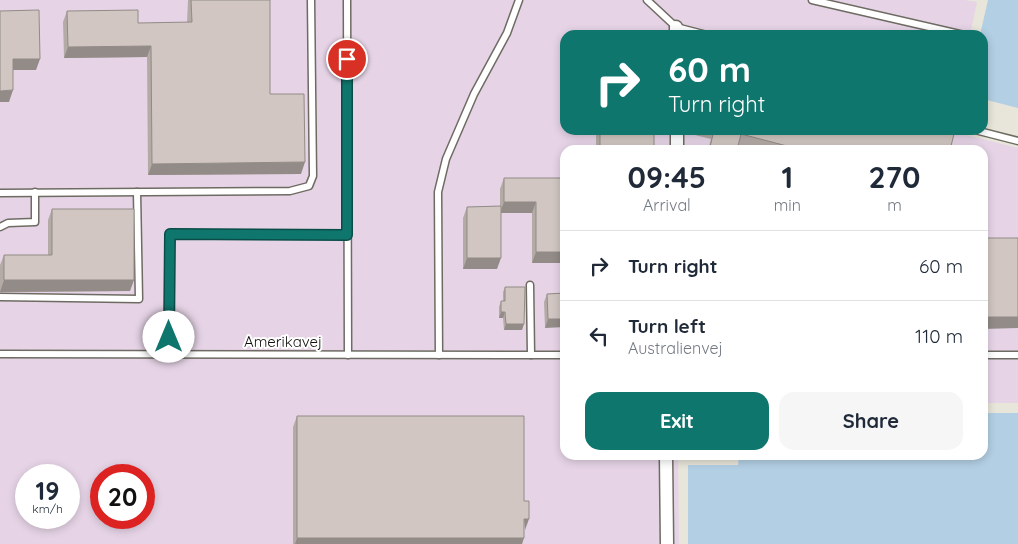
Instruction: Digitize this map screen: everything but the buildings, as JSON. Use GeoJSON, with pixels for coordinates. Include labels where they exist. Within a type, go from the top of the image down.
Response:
{"type":"FeatureCollection","features":[{"type":"Feature","properties":{"kind":"street"},"geometry":{"type":"LineString","coordinates":[[666,460],[667,544]]}},
{"type":"Feature","properties":{"kind":"lane"},"geometry":{"type":"LineString","coordinates":[[0,193],[290,191],[308,186],[313,176],[311,0]]}},
{"type":"Feature","properties":{"kind":"lane"},"geometry":{"type":"LineString","coordinates":[[347,0],[348,355]]}},
{"type":"Feature","properties":{"kind":"lane"},"geometry":{"type":"LineString","coordinates":[[439,355],[438,192],[446,159],[474,94],[507,34],[519,0]]}},
{"type":"Feature","properties":{"kind":"lane"},"geometry":{"type":"LineString","coordinates":[[647,0],[675,30]]}},
{"type":"Feature","properties":{"kind":"lane"},"geometry":{"type":"LineString","coordinates":[[812,0],[942,30]]}},
{"type":"Feature","properties":{"kind":"lane"},"geometry":{"type":"LineString","coordinates":[[988,133],[1018,140]]}},
{"type":"Feature","properties":{"kind":"lane"},"geometry":{"type":"LineString","coordinates":[[0,227],[8,223],[35,222],[35,192]]}},
{"type":"Feature","properties":{"kind":"lane"},"geometry":{"type":"LineString","coordinates":[[0,297],[139,300],[137,192]]}},
{"type":"Feature","properties":{"kind":"lane"},"geometry":{"type":"LineString","coordinates":[[169,355],[170,234],[347,235]]}},
{"type":"Feature","properties":{"kind":"lane"},"geometry":{"type":"LineString","coordinates":[[530,285],[531,355]]}},
{"type":"Feature","properties":{"kind":"lane","name":"Amerikavej"},"geometry":{"type":"LineString","coordinates":[[0,354],[560,355]]}},
{"type":"Feature","properties":{"kind":"lane"},"geometry":{"type":"LineString","coordinates":[[988,355],[1018,355]]}},
{"type":"Feature","properties":{"kind":"shaded area"},"geometry":{"type":"Polygon","coordinates":[[[0,0],[965,0],[977,2],[971,30],[560,30],[560,135],[966,135],[1018,148],[1018,403],[988,403],[988,145],[560,145],[560,460],[678,460],[679,544],[0,544],[0,0]]]}},
{"type":"Feature","properties":{"kind":"water"},"geometry":{"type":"Polygon","coordinates":[[[988,0],[1018,0],[1018,108],[988,100],[988,30],[981,30],[988,0]]]}},
{"type":"Feature","properties":{"kind":"water"},"geometry":{"type":"Polygon","coordinates":[[[988,413],[1018,413],[1018,544],[688,544],[688,465],[738,465],[738,460],[988,460],[988,413]]]}},
{"type":"Feature","properties":{"kind":"route"},"geometry":{"type":"LineString","coordinates":[[169,337],[170,234],[347,235],[347,59]]}}]}
